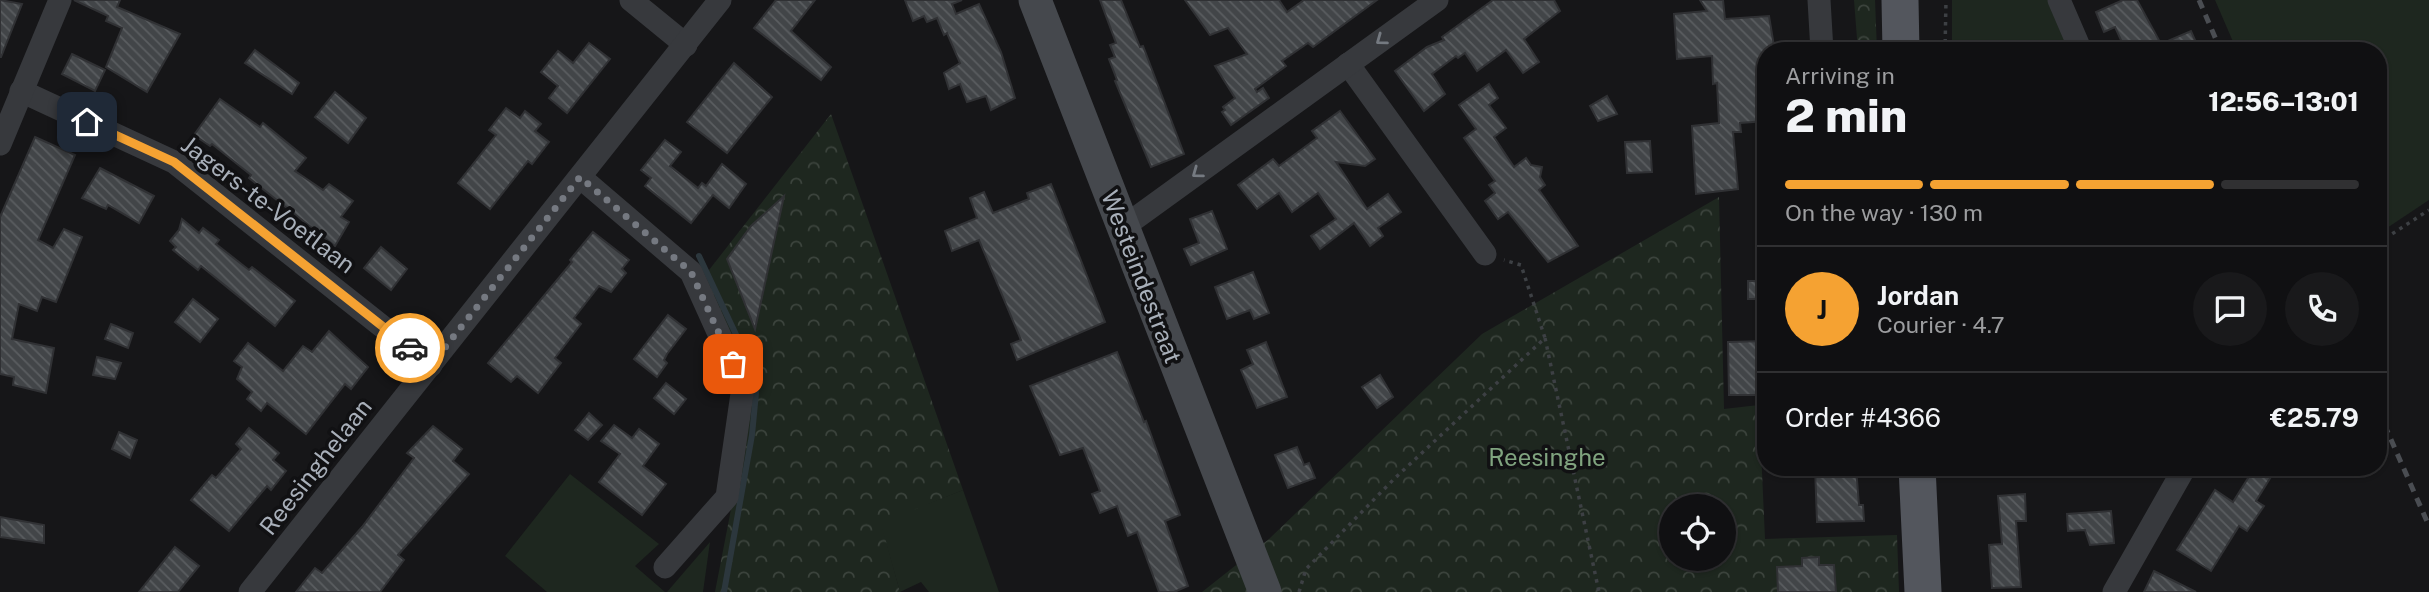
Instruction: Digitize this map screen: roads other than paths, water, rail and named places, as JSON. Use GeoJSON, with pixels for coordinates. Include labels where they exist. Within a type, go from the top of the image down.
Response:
{"type":"FeatureCollection","features":[{"type":"Feature","properties":{"kind":"main road"},"geometry":{"type":"LineString","coordinates":[[1900,0],[1901,42]]}},
{"type":"Feature","properties":{"kind":"main road"},"geometry":{"type":"LineString","coordinates":[[1917,476],[1923,592]]}},
{"type":"Feature","properties":{"kind":"street"},"geometry":{"type":"LineString","coordinates":[[0,144],[60,0]]}},
{"type":"Feature","properties":{"kind":"street"},"geometry":{"type":"LineString","coordinates":[[631,0],[685,45]]}},
{"type":"Feature","properties":{"kind":"street","name":"Reesinghelaan"},"geometry":{"type":"LineString","coordinates":[[250,592],[720,0]]}},
{"type":"Feature","properties":{"kind":"street","name":"Westeindestraat"},"geometry":{"type":"LineString","coordinates":[[1035,0],[1265,592]]}},
{"type":"Feature","properties":{"kind":"street"},"geometry":{"type":"LineString","coordinates":[[1122,228],[1437,0]]}},
{"type":"Feature","properties":{"kind":"street"},"geometry":{"type":"LineString","coordinates":[[1819,0],[1821,42]]}},
{"type":"Feature","properties":{"kind":"street"},"geometry":{"type":"LineString","coordinates":[[2059,0],[2077,42]]}},
{"type":"Feature","properties":{"kind":"street"},"geometry":{"type":"LineString","coordinates":[[1349,64],[1485,254]]}},
{"type":"Feature","properties":{"kind":"street","name":"Jagers-te-Voetlaan"},"geometry":{"type":"LineString","coordinates":[[21,92],[174,162],[431,365]]}},
{"type":"Feature","properties":{"kind":"street"},"geometry":{"type":"LineString","coordinates":[[580,177],[691,272],[743,387],[727,497],[665,567]]}},
{"type":"Feature","properties":{"kind":"street"},"geometry":{"type":"LineString","coordinates":[[2114,592],[2180,476]]}},
{"type":"Feature","properties":{"kind":"waterway"},"geometry":{"type":"LineString","coordinates":[[699,256],[748,360],[756,393],[752,435],[724,592]]}},
{"type":"Feature","properties":{"kind":"railway"},"geometry":{"type":"LineString","coordinates":[[2199,0],[2217,42]]}},
{"type":"Feature","properties":{"kind":"railway"},"geometry":{"type":"LineString","coordinates":[[2387,430],[2429,526]]}},
{"type":"Feature","properties":{"kind":"park label","name":"Reesinghe"},"geometry":{"type":"Point","coordinates":[1547,458]}}]}
